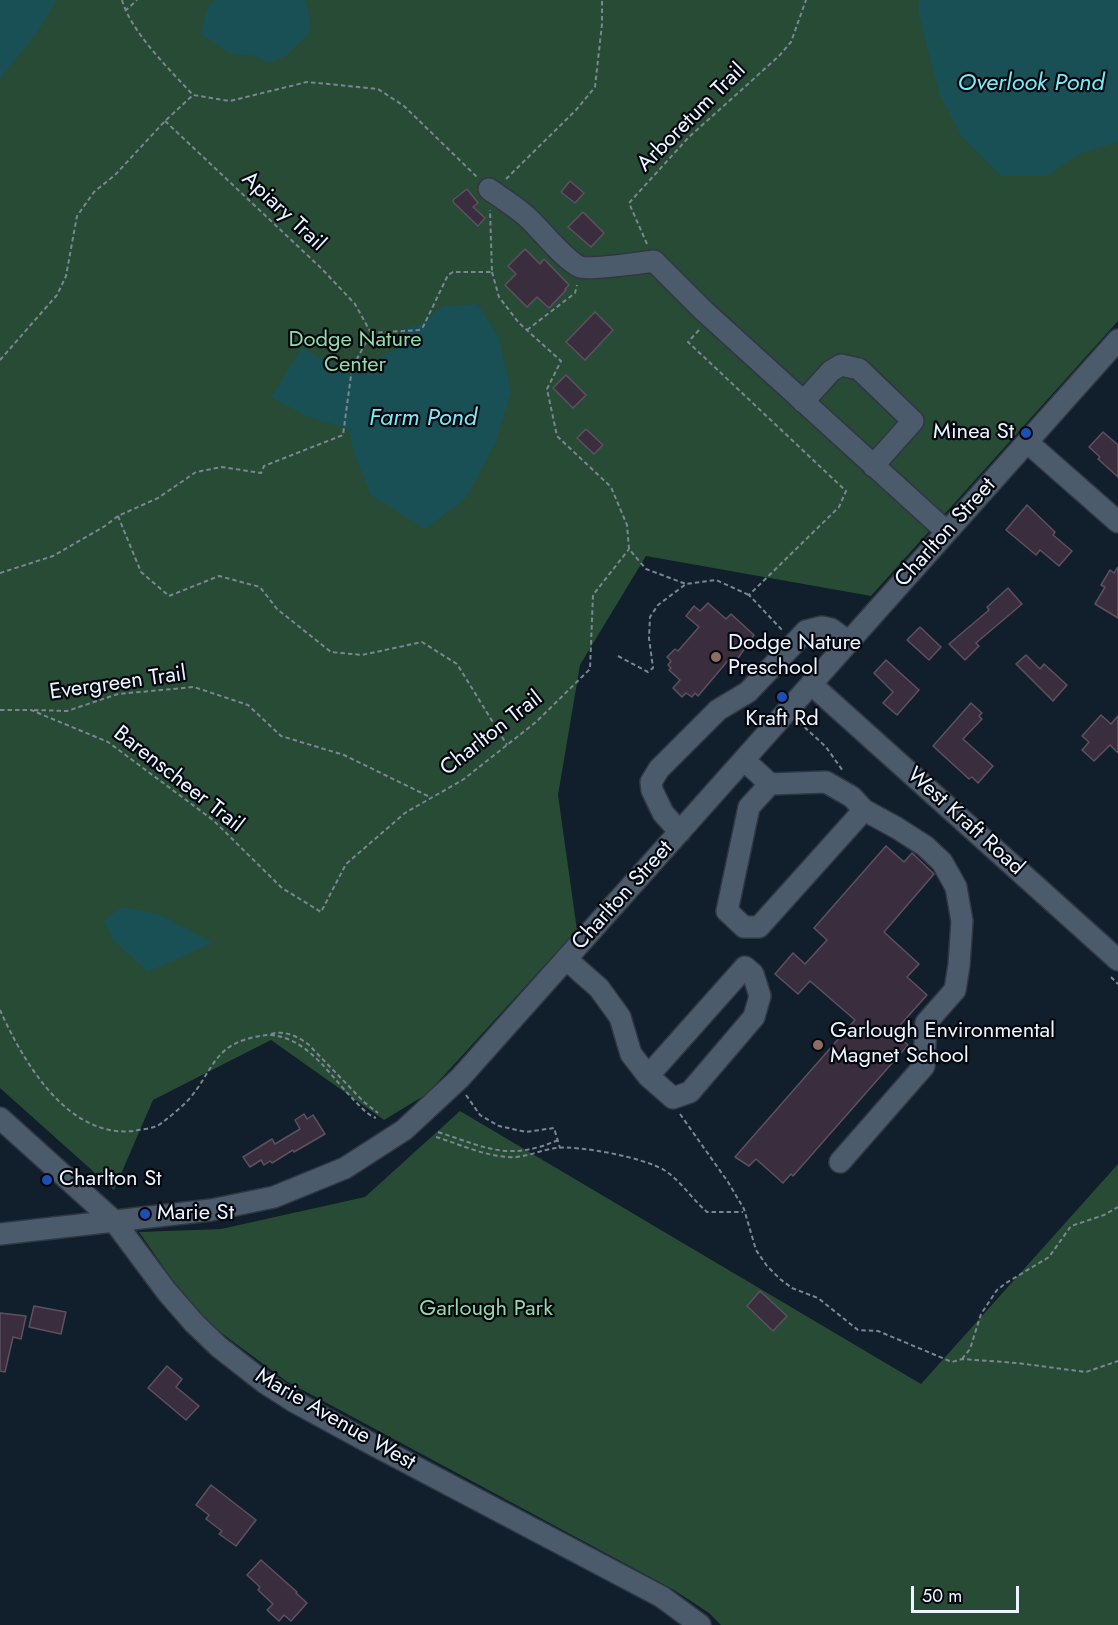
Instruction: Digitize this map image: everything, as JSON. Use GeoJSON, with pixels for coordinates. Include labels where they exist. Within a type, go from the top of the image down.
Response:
{"type":"FeatureCollection","features":[{"type":"Feature","properties":{"kind":"street"},"geometry":{"type":"LineString","coordinates":[[491,190],[524,214],[561,252],[580,267],[654,261],[711,317],[947,532]]}},
{"type":"Feature","properties":{"kind":"street","name":"Charlton Street"},"geometry":{"type":"LineString","coordinates":[[0,1234],[211,1210],[273,1197],[345,1168],[404,1130],[460,1078],[1118,340]]}},
{"type":"Feature","properties":{"kind":"street"},"geometry":{"type":"LineString","coordinates":[[803,402],[831,371],[841,365],[859,369],[913,421],[873,466]]}},
{"type":"Feature","properties":{"kind":"street"},"geometry":{"type":"LineString","coordinates":[[1027,442],[1118,522]]}},
{"type":"Feature","properties":{"kind":"street"},"geometry":{"type":"LineString","coordinates":[[680,832],[663,813],[654,796],[651,782],[654,776],[718,710],[748,692],[806,631],[822,627],[831,629],[849,642]]}},
{"type":"Feature","properties":{"kind":"street","name":"West Kraft Road"},"geometry":{"type":"LineString","coordinates":[[811,684],[1118,960]]}},
{"type":"Feature","properties":{"kind":"street"},"geometry":{"type":"LineString","coordinates":[[744,760],[770,784],[826,782],[915,840],[942,862],[956,887],[962,921],[955,990],[926,1023],[924,1066],[840,1162]]}},
{"type":"Feature","properties":{"kind":"street"},"geometry":{"type":"LineString","coordinates":[[724,782],[749,807]]}},
{"type":"Feature","properties":{"kind":"street"},"geometry":{"type":"LineString","coordinates":[[770,784],[749,807],[727,911],[744,927],[759,927],[858,804]]}},
{"type":"Feature","properties":{"kind":"street"},"geometry":{"type":"LineString","coordinates":[[566,959],[599,988],[620,1017],[631,1054],[648,1076],[673,1098],[690,1092],[754,1017],[760,996],[753,974],[745,967],[648,1076]]}},
{"type":"Feature","properties":{"kind":"street","name":"Marie Avenue West"},"geometry":{"type":"LineString","coordinates":[[0,1118],[114,1221],[167,1292],[194,1323],[219,1347],[265,1383],[370,1443],[662,1597],[700,1625]]}},
{"type":"Feature","properties":{"kind":"path"},"geometry":{"type":"LineString","coordinates":[[122,0],[125,11],[158,58],[193,95],[230,101],[307,82],[378,89],[404,106],[491,190],[492,272],[500,297],[527,330],[561,361],[547,389],[556,436],[611,488],[627,525],[629,549],[645,569],[686,584],[716,580],[749,595],[793,643]]}},
{"type":"Feature","properties":{"kind":"path"},"geometry":{"type":"LineString","coordinates":[[125,11],[137,0]]}},
{"type":"Feature","properties":{"kind":"path"},"geometry":{"type":"LineString","coordinates":[[491,190],[576,110],[595,87],[602,24],[602,0]]}},
{"type":"Feature","properties":{"kind":"path","name":"Arboretum Trail"},"geometry":{"type":"LineString","coordinates":[[654,261],[629,203],[688,138],[779,56],[791,42],[806,0]]}},
{"type":"Feature","properties":{"kind":"path"},"geometry":{"type":"LineString","coordinates":[[0,360],[57,295],[66,276],[77,216],[94,192],[116,175],[165,121],[193,95]]}},
{"type":"Feature","properties":{"kind":"path","name":"Apiary Trail"},"geometry":{"type":"LineString","coordinates":[[165,121],[328,276],[355,304],[371,333]]}},
{"type":"Feature","properties":{"kind":"path"},"geometry":{"type":"LineString","coordinates":[[0,573],[53,556],[118,516],[158,498],[196,472],[222,467],[261,473],[264,466],[343,435],[352,368],[371,333],[419,330],[423,327],[448,275],[453,272],[492,272]]}},
{"type":"Feature","properties":{"kind":"path"},"geometry":{"type":"LineString","coordinates":[[527,330],[575,293]]}},
{"type":"Feature","properties":{"kind":"path"},"geometry":{"type":"LineString","coordinates":[[711,317],[688,342],[846,491],[839,507],[749,595]]}},
{"type":"Feature","properties":{"kind":"path"},"geometry":{"type":"LineString","coordinates":[[118,516],[141,572],[169,596],[219,576],[260,587],[277,609],[332,652],[362,655],[422,642],[457,664],[507,745]]}},
{"type":"Feature","properties":{"kind":"path","name":"Charlton Trail"},"geometry":{"type":"LineString","coordinates":[[321,912],[346,864],[405,813],[464,779],[536,722],[590,669],[593,595],[629,549]]}},
{"type":"Feature","properties":{"kind":"path"},"geometry":{"type":"LineString","coordinates":[[618,656],[648,672],[653,668],[649,638],[650,617],[658,605],[686,584]]}},
{"type":"Feature","properties":{"kind":"path","name":"Evergreen Trail"},"geometry":{"type":"LineString","coordinates":[[31,710],[68,711],[118,694],[194,687],[248,705],[281,736],[344,755],[432,798]]}},
{"type":"Feature","properties":{"kind":"path","name":"Barenscheer Trail"},"geometry":{"type":"LineString","coordinates":[[0,710],[31,710],[108,742],[213,820],[282,888],[321,912]]}},
{"type":"Feature","properties":{"kind":"path"},"geometry":{"type":"LineString","coordinates":[[800,722],[826,747],[842,769],[858,804]]}},
{"type":"Feature","properties":{"kind":"path"},"geometry":{"type":"LineString","coordinates":[[0,1010],[24,1055],[52,1096],[86,1122],[108,1130],[124,1132],[160,1125],[190,1098],[220,1053],[235,1042],[268,1035],[279,1036],[301,1044],[360,1106],[376,1118]]}},
{"type":"Feature","properties":{"kind":"path"},"geometry":{"type":"LineString","coordinates":[[268,1035],[279,1032],[300,1039],[314,1049],[364,1102],[378,1113]]}},
{"type":"Feature","properties":{"kind":"path"},"geometry":{"type":"LineString","coordinates":[[466,1095],[476,1110],[487,1120],[518,1131],[534,1132],[554,1128],[560,1148]]}},
{"type":"Feature","properties":{"kind":"path"},"geometry":{"type":"LineString","coordinates":[[673,1098],[681,1114],[744,1209],[743,1212],[756,1250],[767,1266],[792,1288],[818,1298],[858,1330],[878,1331],[952,1362],[962,1359],[1017,1363],[1086,1372],[1118,1361]]}},
{"type":"Feature","properties":{"kind":"path"},"geometry":{"type":"LineString","coordinates":[[438,1132],[500,1152],[529,1149],[558,1140]]}},
{"type":"Feature","properties":{"kind":"path"},"geometry":{"type":"LineString","coordinates":[[436,1137],[510,1158],[560,1148],[594,1151],[649,1162],[678,1181],[707,1212],[743,1212]]}},
{"type":"Feature","properties":{"kind":"path"},"geometry":{"type":"LineString","coordinates":[[962,1359],[970,1348],[981,1314],[990,1299],[1006,1282],[1049,1257],[1071,1226],[1104,1215],[1118,1207]]}},
{"type":"Feature","properties":{"kind":"green space","name":"Dodge Nature Center"},"geometry":{"type":"Polygon","coordinates":[[[0,0],[1118,0],[1118,321],[871,596],[646,556],[580,665],[558,795],[577,930],[427,1094],[384,1120],[271,1040],[153,1100],[114,1190],[0,1088],[0,0]]]}},
{"type":"Feature","properties":{"kind":"green space","name":"Garlough Park"},"geometry":{"type":"Polygon","coordinates":[[[460,1111],[921,1384],[1118,1164],[1118,1625],[721,1625],[709,1613],[674,1590],[286,1381],[196,1314],[139,1232],[221,1229],[365,1197],[460,1111]]]}},
{"type":"Feature","properties":{"kind":"water"},"geometry":{"type":"Polygon","coordinates":[[[0,0],[56,0],[41,27],[0,79],[0,0]]]}},
{"type":"Feature","properties":{"kind":"water"},"geometry":{"type":"Polygon","coordinates":[[[215,0],[305,0],[310,33],[286,56],[269,63],[254,56],[231,54],[201,34],[207,9],[215,0]]]}},
{"type":"Feature","properties":{"kind":"water","name":"Overlook Pond"},"geometry":{"type":"Polygon","coordinates":[[[919,0],[1118,0],[1118,142],[1079,154],[1046,176],[1001,176],[962,137],[939,93],[918,11],[919,0]]]}},
{"type":"Feature","properties":{"kind":"water","name":"Farm Pond"},"geometry":{"type":"Polygon","coordinates":[[[478,304],[499,338],[511,393],[495,444],[465,499],[425,529],[371,495],[356,458],[348,429],[306,416],[271,397],[302,348],[349,374],[394,350],[405,329],[421,324],[443,306],[478,304]]]}},
{"type":"Feature","properties":{"kind":"water"},"geometry":{"type":"Polygon","coordinates":[[[122,907],[159,914],[213,943],[148,972],[112,939],[104,921],[122,907]]]}},
{"type":"Feature","properties":{"kind":"building"},"geometry":{"type":"Polygon","coordinates":[[[570,181],[584,193],[575,203],[561,192],[570,181]]]}},
{"type":"Feature","properties":{"kind":"building"},"geometry":{"type":"Polygon","coordinates":[[[467,189],[478,203],[473,207],[485,218],[478,226],[453,200],[467,189]]]}},
{"type":"Feature","properties":{"kind":"building"},"geometry":{"type":"Polygon","coordinates":[[[583,212],[604,233],[591,247],[568,227],[583,212]]]}},
{"type":"Feature","properties":{"kind":"building"},"geometry":{"type":"Polygon","coordinates":[[[525,249],[540,264],[544,259],[569,285],[549,308],[537,297],[527,307],[505,285],[516,274],[508,266],[525,249]]]}},
{"type":"Feature","properties":{"kind":"building"},"geometry":{"type":"Polygon","coordinates":[[[595,312],[613,330],[585,360],[566,342],[595,312]]]}},
{"type":"Feature","properties":{"kind":"building"},"geometry":{"type":"Polygon","coordinates":[[[566,375],[586,395],[573,408],[553,388],[566,375]]]}},
{"type":"Feature","properties":{"kind":"building"},"geometry":{"type":"Polygon","coordinates":[[[586,429],[603,445],[594,454],[577,438],[586,429]]]}},
{"type":"Feature","properties":{"kind":"building"},"geometry":{"type":"Polygon","coordinates":[[[1103,432],[1118,445],[1118,477],[1098,459],[1100,457],[1089,447],[1103,432]]]}},
{"type":"Feature","properties":{"kind":"building"},"geometry":{"type":"Polygon","coordinates":[[[1027,505],[1055,532],[1053,535],[1072,551],[1059,566],[1040,550],[1036,555],[1006,530],[1027,505]]]}},
{"type":"Feature","properties":{"kind":"building"},"geometry":{"type":"Polygon","coordinates":[[[1118,567],[1118,618],[1095,604],[1105,587],[1101,585],[1110,570],[1114,573],[1118,567]]]}},
{"type":"Feature","properties":{"kind":"building"},"geometry":{"type":"Polygon","coordinates":[[[1008,588],[1022,604],[976,643],[979,646],[965,660],[949,644],[989,610],[987,607],[1008,588]]]}},
{"type":"Feature","properties":{"kind":"building"},"geometry":{"type":"Polygon","coordinates":[[[708,603],[726,619],[731,614],[754,635],[736,661],[731,657],[698,696],[695,693],[692,697],[686,693],[682,697],[673,688],[680,680],[669,670],[671,668],[668,665],[671,661],[667,657],[675,649],[678,651],[699,627],[686,616],[694,606],[700,611],[708,603]]]}},
{"type":"Feature","properties":{"kind":"building"},"geometry":{"type":"Polygon","coordinates":[[[920,627],[941,647],[929,660],[907,640],[920,627]]]}},
{"type":"Feature","properties":{"kind":"building"},"geometry":{"type":"Polygon","coordinates":[[[1026,655],[1040,669],[1044,664],[1067,685],[1053,701],[1016,664],[1026,655]]]}},
{"type":"Feature","properties":{"kind":"building"},"geometry":{"type":"Polygon","coordinates":[[[886,660],[919,690],[897,715],[883,703],[893,692],[874,673],[886,660]]]}},
{"type":"Feature","properties":{"kind":"building"},"geometry":{"type":"Polygon","coordinates":[[[971,703],[982,713],[979,716],[982,719],[963,739],[993,766],[978,783],[972,777],[969,779],[933,746],[971,703]]]}},
{"type":"Feature","properties":{"kind":"building"},"geometry":{"type":"Polygon","coordinates":[[[1101,715],[1111,724],[1118,716],[1118,753],[1110,745],[1094,761],[1082,750],[1089,742],[1082,736],[1101,715]]]}},
{"type":"Feature","properties":{"kind":"building"},"geometry":{"type":"Polygon","coordinates":[[[886,846],[904,862],[912,853],[934,874],[884,932],[919,964],[907,977],[927,995],[894,1032],[908,1045],[793,1176],[791,1174],[783,1183],[756,1159],[749,1166],[735,1157],[855,1020],[810,981],[798,994],[775,974],[793,953],[805,964],[827,940],[814,928],[886,846]]]}},
{"type":"Feature","properties":{"kind":"building"},"geometry":{"type":"Polygon","coordinates":[[[304,1114],[307,1119],[313,1115],[325,1134],[272,1163],[270,1161],[264,1165],[261,1160],[250,1167],[243,1157],[272,1139],[275,1144],[300,1129],[295,1120],[304,1114]]]}},
{"type":"Feature","properties":{"kind":"building"},"geometry":{"type":"Polygon","coordinates":[[[760,1291],[787,1316],[773,1331],[747,1306],[760,1291]]]}},
{"type":"Feature","properties":{"kind":"building"},"geometry":{"type":"Polygon","coordinates":[[[34,1306],[66,1312],[61,1334],[29,1327],[34,1306]]]}},
{"type":"Feature","properties":{"kind":"building"},"geometry":{"type":"Polygon","coordinates":[[[0,1313],[26,1316],[21,1339],[13,1337],[5,1372],[0,1371],[0,1313]]]}},
{"type":"Feature","properties":{"kind":"building"},"geometry":{"type":"Polygon","coordinates":[[[167,1366],[182,1379],[176,1387],[199,1406],[186,1420],[148,1388],[167,1366]]]}},
{"type":"Feature","properties":{"kind":"building"},"geometry":{"type":"Polygon","coordinates":[[[211,1485],[256,1520],[236,1546],[219,1534],[222,1531],[206,1519],[209,1515],[196,1505],[211,1485]]]}},
{"type":"Feature","properties":{"kind":"building"},"geometry":{"type":"Polygon","coordinates":[[[261,1560],[307,1603],[291,1621],[284,1615],[279,1621],[267,1610],[273,1604],[258,1590],[260,1587],[247,1575],[261,1560]]]}},
{"type":"Feature","properties":{"kind":"place","name":"Minea St"},"geometry":{"type":"Point","coordinates":[1026,433]}},
{"type":"Feature","properties":{"kind":"place","name":"Dodge Nature Preschool"},"geometry":{"type":"Point","coordinates":[716,657]}},
{"type":"Feature","properties":{"kind":"place","name":"Kraft Rd"},"geometry":{"type":"Point","coordinates":[782,697]}},
{"type":"Feature","properties":{"kind":"place","name":"Garlough Environmental Magnet School"},"geometry":{"type":"Point","coordinates":[818,1045]}},
{"type":"Feature","properties":{"kind":"place","name":"Charlton St"},"geometry":{"type":"Point","coordinates":[47,1180]}},
{"type":"Feature","properties":{"kind":"place","name":"Marie St"},"geometry":{"type":"Point","coordinates":[145,1214]}}]}
